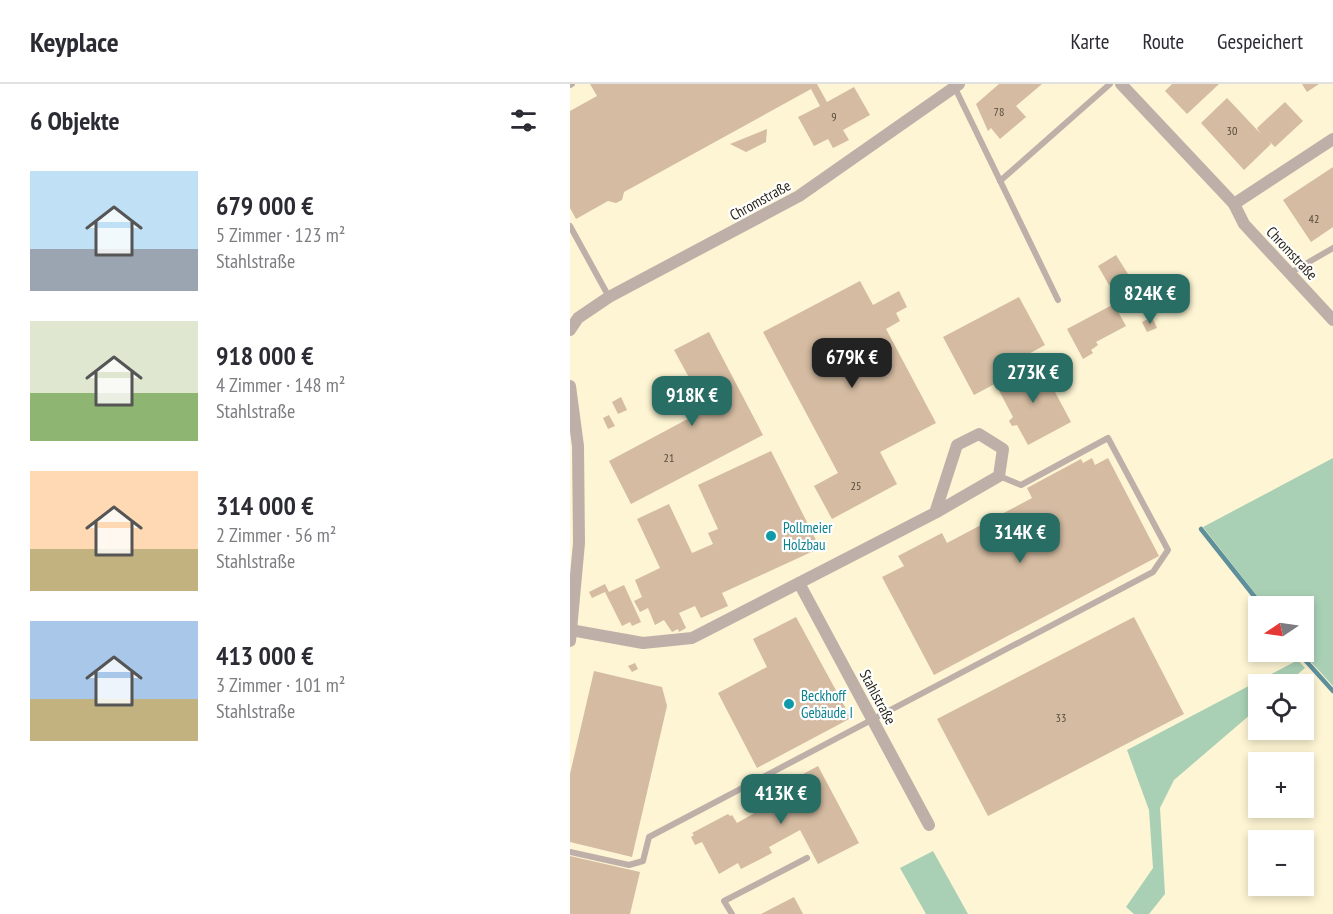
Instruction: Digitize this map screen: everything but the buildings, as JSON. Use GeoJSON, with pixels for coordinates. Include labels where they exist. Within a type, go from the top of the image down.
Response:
{"type":"FeatureCollection","features":[{"type":"Feature","properties":{"kind":"street","name":"Chromstraße"},"geometry":{"type":"LineString","coordinates":[[1121,84],[1234,204],[1244,224],[1333,320]]}},
{"type":"Feature","properties":{"kind":"street","name":"Chromstraße"},"geometry":{"type":"LineString","coordinates":[[570,330],[578,318],[609,297],[799,196],[957,86]]}},
{"type":"Feature","properties":{"kind":"street"},"geometry":{"type":"LineString","coordinates":[[1234,204],[1333,139]]}},
{"type":"Feature","properties":{"kind":"street"},"geometry":{"type":"LineString","coordinates":[[570,386],[578,446],[579,543],[571,634],[643,643],[692,638],[935,513],[999,476],[1003,449],[979,434],[957,445],[935,513]]}},
{"type":"Feature","properties":{"kind":"street","name":"Stahlstraße"},"geometry":{"type":"LineString","coordinates":[[799,583],[929,825]]}},
{"type":"Feature","properties":{"kind":"lane"},"geometry":{"type":"LineString","coordinates":[[1000,180],[1110,84]]}},
{"type":"Feature","properties":{"kind":"lane"},"geometry":{"type":"LineString","coordinates":[[957,86],[1058,300]]}},
{"type":"Feature","properties":{"kind":"lane"},"geometry":{"type":"LineString","coordinates":[[570,226],[609,297]]}},
{"type":"Feature","properties":{"kind":"lane"},"geometry":{"type":"LineString","coordinates":[[1290,273],[1333,248]]}},
{"type":"Feature","properties":{"kind":"lane"},"geometry":{"type":"LineString","coordinates":[[570,852],[628,865],[643,861],[649,837],[1153,572],[1168,550],[1108,438],[1021,485],[999,476]]}},
{"type":"Feature","properties":{"kind":"lane"},"geometry":{"type":"LineString","coordinates":[[732,914],[724,901],[807,858]]}},
{"type":"Feature","properties":{"kind":"green space"},"geometry":{"type":"Polygon","coordinates":[[[1333,458],[1333,686],[1311,662],[1314,662],[1314,596],[1257,596],[1203,527],[1333,458]]]}},
{"type":"Feature","properties":{"kind":"green space"},"geometry":{"type":"Polygon","coordinates":[[[1294,662],[1300,662],[1305,668],[1298,674],[1271,674],[1294,662]]]}},
{"type":"Feature","properties":{"kind":"green space"},"geometry":{"type":"Polygon","coordinates":[[[1248,686],[1248,717],[1174,780],[1160,808],[1165,894],[1149,914],[1134,914],[1126,907],[1153,868],[1149,810],[1127,750],[1248,686]]]}},
{"type":"Feature","properties":{"kind":"green space"},"geometry":{"type":"Polygon","coordinates":[[[933,851],[968,914],[926,914],[900,868],[933,851]]]}},
{"type":"Feature","properties":{"kind":"waterway"},"geometry":{"type":"LineString","coordinates":[[1201,529],[1254,596]]}},
{"type":"Feature","properties":{"kind":"waterway"},"geometry":{"type":"LineString","coordinates":[[1307,662],[1333,691]]}},
{"type":"Feature","properties":{"kind":"place","name":"Pollmeier Holzbau"},"geometry":{"type":"Point","coordinates":[771,536]}},
{"type":"Feature","properties":{"kind":"place","name":"Beckhoff Gebäude I"},"geometry":{"type":"Point","coordinates":[789,704]}}]}
